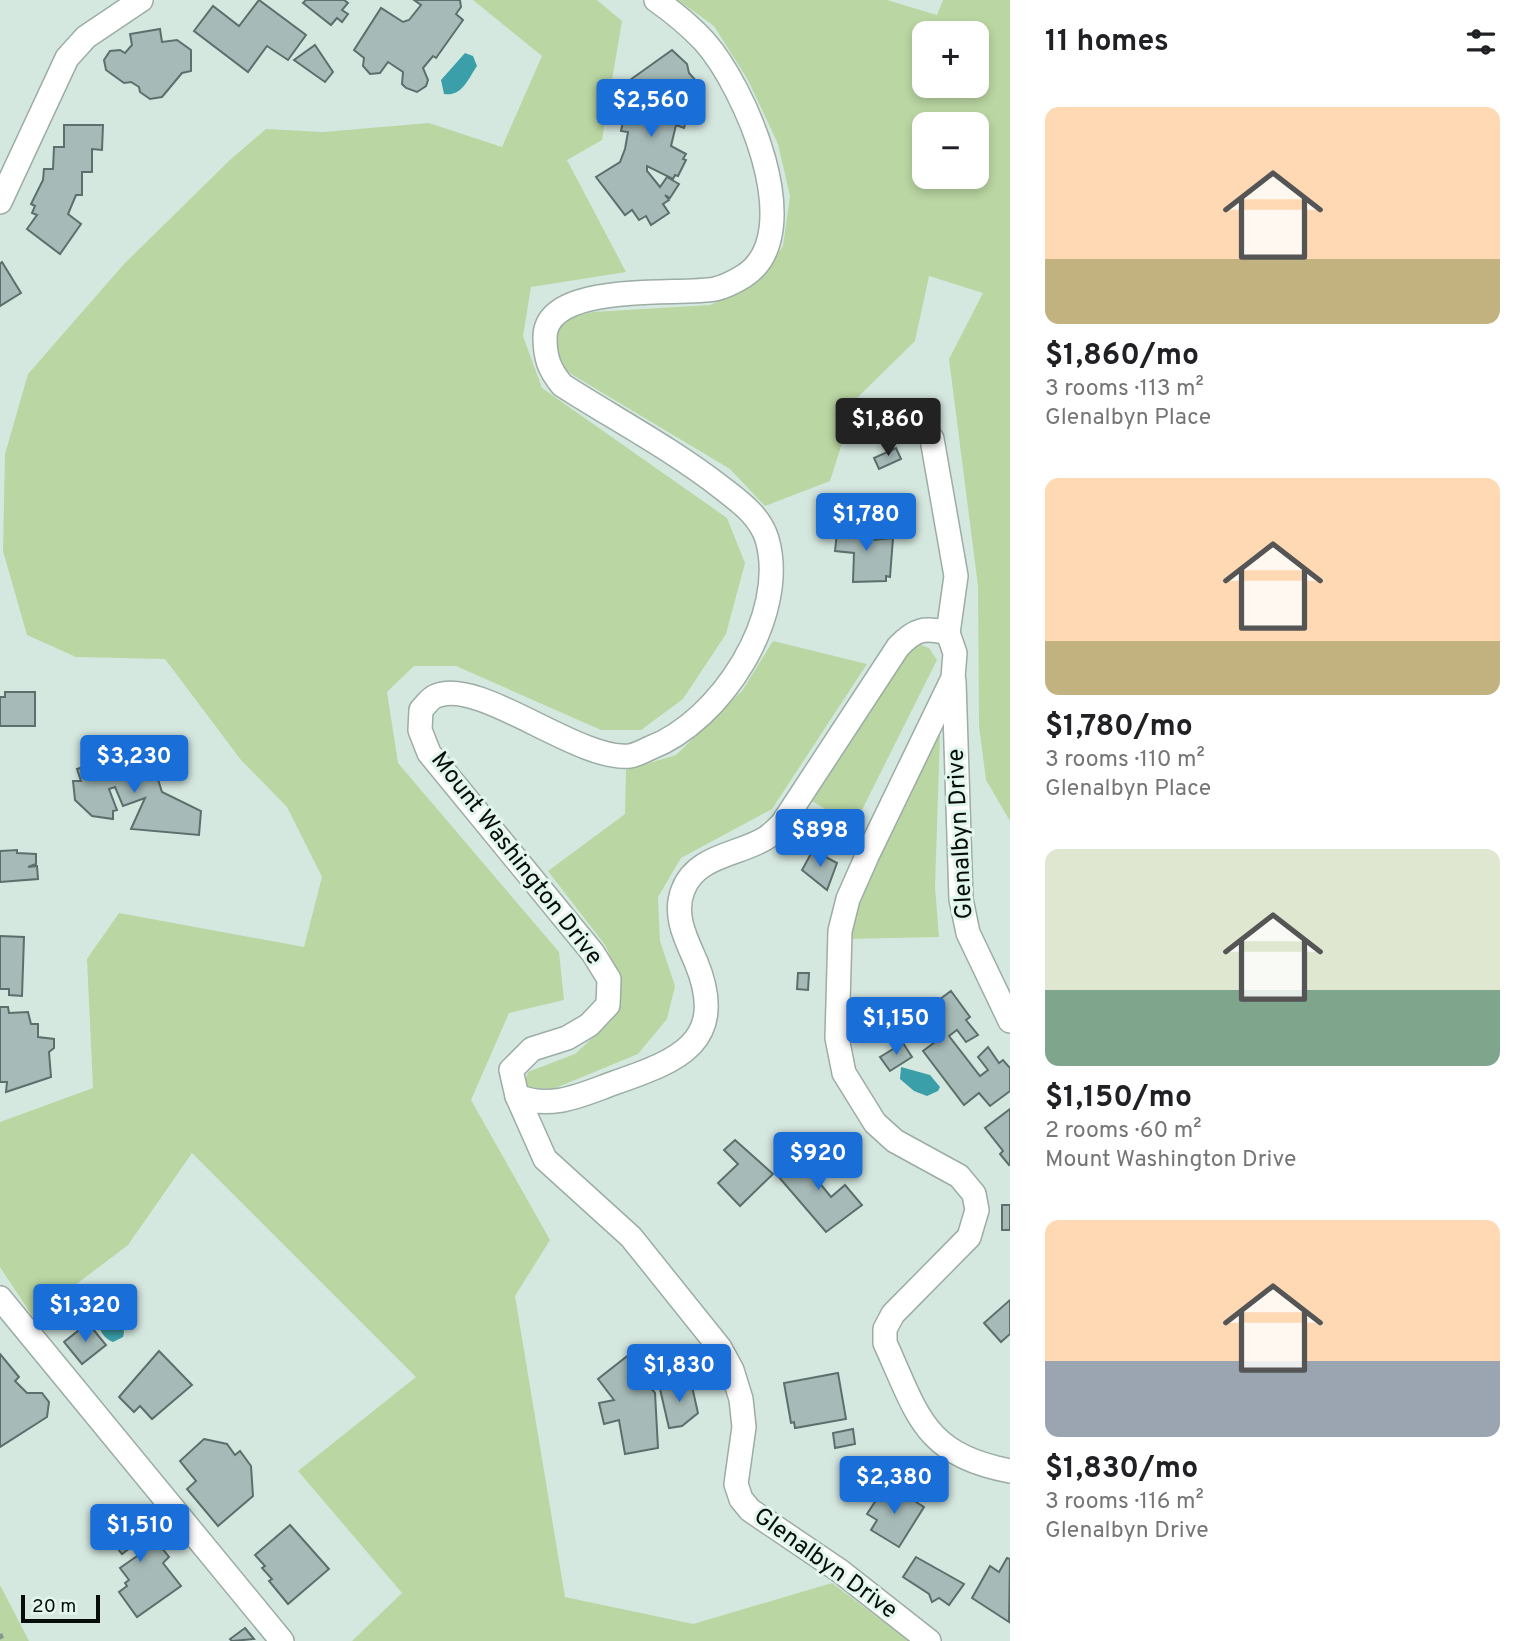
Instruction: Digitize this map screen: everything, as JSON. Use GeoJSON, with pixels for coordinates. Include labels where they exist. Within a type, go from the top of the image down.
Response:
{"type":"FeatureCollection","features":[{"type":"Feature","properties":{"kind":"street"},"geometry":{"type":"LineString","coordinates":[[0,202],[67,58],[86,37],[141,0]]}},
{"type":"Feature","properties":{"kind":"street","name":"Mount Washington Drive"},"geometry":{"type":"LineString","coordinates":[[517,1096],[511,1070],[532,1049],[567,1038],[589,1025],[608,1005],[609,979],[593,953],[429,753],[420,730],[421,710],[435,696],[452,693],[484,702],[593,749],[630,756],[668,741],[698,720],[736,674],[757,635],[773,572],[766,536],[750,510],[704,474],[562,385],[548,369],[545,328],[559,309],[588,298],[717,289],[746,275],[766,249],[774,218],[771,176],[734,85],[706,43],[656,0]]}},
{"type":"Feature","properties":{"kind":"street"},"geometry":{"type":"LineString","coordinates":[[932,439],[956,576],[948,633],[955,653],[953,678],[845,908],[840,931],[837,1038],[844,1073],[875,1123],[895,1141],[959,1176],[974,1194],[976,1220],[969,1237],[893,1314],[885,1329],[885,1343],[928,1430],[969,1462],[1010,1471]]}},
{"type":"Feature","properties":{"kind":"street"},"geometry":{"type":"LineString","coordinates":[[517,1096],[533,1102],[558,1102],[652,1070],[686,1053],[701,1032],[705,1011],[701,976],[682,930],[682,891],[691,876],[720,856],[765,839],[782,824],[898,647],[911,634],[925,627],[948,633]]}},
{"type":"Feature","properties":{"kind":"street","name":"Glenalbyn Drive"},"geometry":{"type":"LineString","coordinates":[[953,678],[961,899],[968,933],[1010,1021]]}},
{"type":"Feature","properties":{"kind":"street","name":"Glenalbyn Drive"},"geometry":{"type":"LineString","coordinates":[[517,1096],[545,1159],[631,1237],[720,1349],[732,1370],[741,1399],[744,1427],[736,1484],[741,1499],[750,1510],[840,1571],[929,1641]]}},
{"type":"Feature","properties":{"kind":"street"},"geometry":{"type":"LineString","coordinates":[[0,1298],[282,1641]]}},
{"type":"Feature","properties":{"kind":"path"},"geometry":{"type":"LineString","coordinates":[[0,1634],[3,1641]]}},
{"type":"Feature","properties":{"kind":"green space"},"geometry":{"type":"Polygon","coordinates":[[[473,0],[597,0],[622,21],[602,140],[567,160],[626,272],[531,287],[523,336],[542,388],[727,518],[745,563],[726,634],[683,699],[641,730],[601,730],[456,666],[414,666],[387,692],[398,763],[559,952],[564,1000],[509,1013],[471,1100],[550,1240],[515,1296],[565,1597],[693,1624],[832,1583],[909,1641],[352,1641],[402,1593],[298,1471],[416,1377],[192,1153],[128,1245],[33,1317],[0,1267],[0,1122],[93,1088],[87,959],[119,913],[304,947],[322,877],[287,807],[241,760],[165,659],[76,657],[27,635],[3,551],[5,454],[28,374],[124,264],[231,159],[266,129],[323,132],[429,123],[502,147],[542,56],[473,0]]]}},
{"type":"Feature","properties":{"kind":"green space"},"geometry":{"type":"Polygon","coordinates":[[[678,0],[887,0],[937,15],[943,0],[1010,0],[1010,821],[986,780],[979,726],[978,586],[949,359],[983,293],[929,276],[915,341],[856,399],[830,481],[765,506],[730,469],[561,368],[554,341],[560,320],[593,312],[710,305],[758,282],[783,246],[790,196],[778,144],[748,80],[714,26],[678,0]]]}},
{"type":"Feature","properties":{"kind":"green space"},"geometry":{"type":"Polygon","coordinates":[[[773,641],[867,664],[772,809],[681,858],[658,897],[660,941],[675,986],[667,1019],[638,1054],[553,1089],[523,1087],[528,1072],[575,1054],[612,1020],[619,974],[605,945],[548,871],[625,814],[626,770],[676,755],[742,691],[773,641]]]}},
{"type":"Feature","properties":{"kind":"green space"},"geometry":{"type":"Polygon","coordinates":[[[918,644],[929,648],[937,660],[854,826],[812,801],[904,654],[918,644]]]}},
{"type":"Feature","properties":{"kind":"green space"},"geometry":{"type":"Polygon","coordinates":[[[940,735],[935,887],[939,937],[847,939],[853,910],[931,738],[940,735]]]}},
{"type":"Feature","properties":{"kind":"green space"},"geometry":{"type":"Polygon","coordinates":[[[0,1585],[29,1641],[0,1641],[0,1585]]]}},
{"type":"Feature","properties":{"kind":"water"},"geometry":{"type":"Polygon","coordinates":[[[465,53],[473,56],[477,66],[460,90],[444,94],[441,80],[465,53]]]}},
{"type":"Feature","properties":{"kind":"water"},"geometry":{"type":"Polygon","coordinates":[[[901,1067],[930,1075],[940,1087],[938,1091],[927,1096],[914,1091],[900,1079],[901,1067]]]}},
{"type":"Feature","properties":{"kind":"water"},"geometry":{"type":"Polygon","coordinates":[[[106,1295],[117,1308],[124,1326],[123,1337],[113,1342],[103,1334],[97,1322],[98,1301],[101,1296],[106,1295]]]}},
{"type":"Feature","properties":{"kind":"building"},"geometry":{"type":"Polygon","coordinates":[[[259,0],[306,35],[288,60],[267,46],[248,72],[194,31],[213,6],[239,26],[259,0]]]}},
{"type":"Feature","properties":{"kind":"building"},"geometry":{"type":"Polygon","coordinates":[[[306,0],[344,0],[348,3],[342,10],[348,14],[342,22],[337,18],[331,25],[303,3],[306,0]]]}},
{"type":"Feature","properties":{"kind":"building"},"geometry":{"type":"Polygon","coordinates":[[[414,0],[460,0],[461,7],[456,14],[463,20],[436,58],[433,56],[423,68],[428,80],[426,86],[417,92],[402,84],[403,72],[388,62],[380,73],[370,74],[363,66],[364,58],[354,50],[381,8],[403,22],[409,20],[421,5],[414,0]]]}},
{"type":"Feature","properties":{"kind":"building"},"geometry":{"type":"Polygon","coordinates":[[[160,29],[162,42],[177,40],[191,50],[191,71],[182,73],[162,97],[150,99],[140,92],[139,87],[131,82],[124,83],[106,70],[104,60],[110,51],[120,50],[125,53],[132,45],[130,34],[160,29]]]}},
{"type":"Feature","properties":{"kind":"building"},"geometry":{"type":"Polygon","coordinates":[[[315,45],[333,72],[325,82],[294,60],[315,45]]]}},
{"type":"Feature","properties":{"kind":"building"},"geometry":{"type":"Polygon","coordinates":[[[672,50],[687,64],[689,73],[698,83],[678,98],[682,104],[681,114],[686,121],[684,128],[676,125],[671,146],[686,154],[683,159],[686,160],[678,176],[675,175],[673,179],[647,166],[647,171],[660,187],[667,177],[679,184],[670,198],[665,195],[669,200],[663,204],[669,213],[651,225],[646,216],[639,220],[632,210],[625,215],[596,177],[620,162],[625,149],[628,132],[621,131],[625,112],[631,113],[634,100],[630,100],[623,92],[626,90],[623,85],[672,50]]]}},
{"type":"Feature","properties":{"kind":"building"},"geometry":{"type":"Polygon","coordinates":[[[64,125],[103,125],[102,150],[92,149],[92,172],[82,172],[82,195],[76,195],[68,214],[81,224],[60,254],[27,229],[37,215],[32,213],[35,206],[31,204],[43,180],[44,169],[53,169],[54,147],[64,147],[64,125]]]}},
{"type":"Feature","properties":{"kind":"building"},"geometry":{"type":"Polygon","coordinates":[[[2,262],[21,293],[0,306],[0,264],[2,262]]]}},
{"type":"Feature","properties":{"kind":"building"},"geometry":{"type":"Polygon","coordinates":[[[896,448],[901,459],[879,469],[874,458],[896,448]]]}},
{"type":"Feature","properties":{"kind":"building"},"geometry":{"type":"Polygon","coordinates":[[[838,523],[858,525],[862,532],[874,533],[873,540],[893,538],[890,577],[886,576],[886,581],[853,582],[854,553],[835,551],[838,523]]]}},
{"type":"Feature","properties":{"kind":"building"},"geometry":{"type":"Polygon","coordinates":[[[5,692],[35,692],[35,726],[0,726],[0,697],[5,697],[5,692]]]}},
{"type":"Feature","properties":{"kind":"building"},"geometry":{"type":"Polygon","coordinates":[[[148,748],[162,792],[201,811],[199,835],[131,829],[145,798],[123,806],[115,787],[109,789],[117,810],[113,811],[113,819],[92,816],[75,800],[73,781],[81,781],[77,769],[148,748]]]}},
{"type":"Feature","properties":{"kind":"building"},"geometry":{"type":"Polygon","coordinates":[[[17,850],[17,853],[36,854],[36,864],[28,867],[37,866],[38,879],[0,882],[0,851],[17,850]]]}},
{"type":"Feature","properties":{"kind":"building"},"geometry":{"type":"Polygon","coordinates":[[[813,850],[837,863],[827,890],[802,870],[813,850]]]}},
{"type":"Feature","properties":{"kind":"building"},"geometry":{"type":"Polygon","coordinates":[[[0,936],[24,937],[22,996],[9,995],[9,989],[0,989],[0,936]]]}},
{"type":"Feature","properties":{"kind":"building"},"geometry":{"type":"Polygon","coordinates":[[[798,973],[809,973],[808,990],[797,989],[798,973]]]}},
{"type":"Feature","properties":{"kind":"building"},"geometry":{"type":"Polygon","coordinates":[[[951,991],[970,1017],[966,1020],[978,1035],[966,1042],[957,1030],[949,1036],[980,1076],[988,1070],[978,1057],[988,1047],[999,1063],[1003,1060],[1010,1068],[1010,1091],[990,1106],[979,1093],[964,1105],[923,1051],[935,1042],[916,1017],[951,991]]]}},
{"type":"Feature","properties":{"kind":"building"},"geometry":{"type":"Polygon","coordinates":[[[0,1007],[8,1007],[9,1013],[28,1012],[31,1024],[38,1024],[38,1037],[54,1039],[54,1048],[49,1052],[51,1077],[6,1092],[7,1082],[0,1082],[0,1007]]]}},
{"type":"Feature","properties":{"kind":"building"},"geometry":{"type":"Polygon","coordinates":[[[903,1043],[912,1057],[890,1071],[880,1057],[903,1043]]]}},
{"type":"Feature","properties":{"kind":"building"},"geometry":{"type":"Polygon","coordinates":[[[1010,1109],[1009,1165],[1000,1154],[1003,1151],[985,1128],[1010,1109]]]}},
{"type":"Feature","properties":{"kind":"building"},"geometry":{"type":"Polygon","coordinates":[[[735,1140],[773,1174],[740,1206],[718,1183],[738,1164],[724,1150],[735,1140]]]}},
{"type":"Feature","properties":{"kind":"building"},"geometry":{"type":"Polygon","coordinates":[[[812,1147],[826,1164],[813,1175],[831,1197],[845,1185],[862,1205],[826,1232],[778,1176],[812,1147]]]}},
{"type":"Feature","properties":{"kind":"building"},"geometry":{"type":"Polygon","coordinates":[[[1002,1205],[1010,1205],[1010,1230],[1002,1230],[1002,1205]]]}},
{"type":"Feature","properties":{"kind":"building"},"geometry":{"type":"Polygon","coordinates":[[[1010,1300],[1010,1334],[1001,1342],[984,1323],[1010,1300]]]}},
{"type":"Feature","properties":{"kind":"building"},"geometry":{"type":"Polygon","coordinates":[[[88,1323],[106,1345],[82,1364],[64,1342],[88,1323]]]}},
{"type":"Feature","properties":{"kind":"building"},"geometry":{"type":"Polygon","coordinates":[[[635,1350],[651,1371],[642,1377],[655,1393],[658,1448],[625,1454],[619,1420],[604,1424],[599,1403],[614,1400],[598,1379],[635,1350]]]}},
{"type":"Feature","properties":{"kind":"building"},"geometry":{"type":"Polygon","coordinates":[[[159,1351],[192,1385],[152,1419],[140,1406],[134,1412],[119,1397],[159,1351]]]}},
{"type":"Feature","properties":{"kind":"building"},"geometry":{"type":"Polygon","coordinates":[[[0,1354],[19,1377],[15,1381],[27,1393],[42,1393],[49,1402],[47,1417],[0,1447],[0,1354]]]}},
{"type":"Feature","properties":{"kind":"building"},"geometry":{"type":"Polygon","coordinates":[[[838,1373],[846,1419],[795,1428],[794,1422],[791,1423],[784,1383],[838,1373]]]}},
{"type":"Feature","properties":{"kind":"building"},"geometry":{"type":"Polygon","coordinates":[[[691,1382],[698,1413],[682,1426],[669,1428],[660,1389],[691,1382]]]}},
{"type":"Feature","properties":{"kind":"building"},"geometry":{"type":"Polygon","coordinates":[[[853,1429],[855,1444],[835,1448],[833,1433],[853,1429]]]}},
{"type":"Feature","properties":{"kind":"building"},"geometry":{"type":"Polygon","coordinates":[[[204,1439],[227,1444],[235,1455],[240,1451],[251,1466],[253,1496],[218,1526],[187,1489],[196,1481],[180,1461],[204,1439]]]}},
{"type":"Feature","properties":{"kind":"building"},"geometry":{"type":"Polygon","coordinates":[[[884,1488],[896,1495],[899,1491],[924,1507],[899,1547],[871,1530],[877,1520],[867,1514],[884,1488]]]}},
{"type":"Feature","properties":{"kind":"building"},"geometry":{"type":"Polygon","coordinates":[[[123,1506],[153,1545],[157,1542],[169,1557],[163,1563],[181,1586],[137,1617],[119,1592],[127,1586],[125,1583],[129,1580],[120,1568],[140,1554],[134,1545],[122,1554],[99,1525],[123,1506]]]}},
{"type":"Feature","properties":{"kind":"building"},"geometry":{"type":"Polygon","coordinates":[[[290,1525],[329,1569],[288,1604],[269,1581],[272,1579],[262,1568],[265,1566],[255,1555],[290,1525]]]}},
{"type":"Feature","properties":{"kind":"building"},"geometry":{"type":"Polygon","coordinates":[[[916,1557],[964,1584],[949,1605],[939,1598],[932,1602],[929,1594],[903,1577],[916,1557]]]}},
{"type":"Feature","properties":{"kind":"building"},"geometry":{"type":"Polygon","coordinates":[[[1007,1558],[1010,1559],[1009,1622],[972,1598],[990,1566],[999,1572],[1007,1558]]]}},
{"type":"Feature","properties":{"kind":"building"},"geometry":{"type":"Polygon","coordinates":[[[245,1628],[254,1639],[230,1639],[245,1628]]]}}]}
